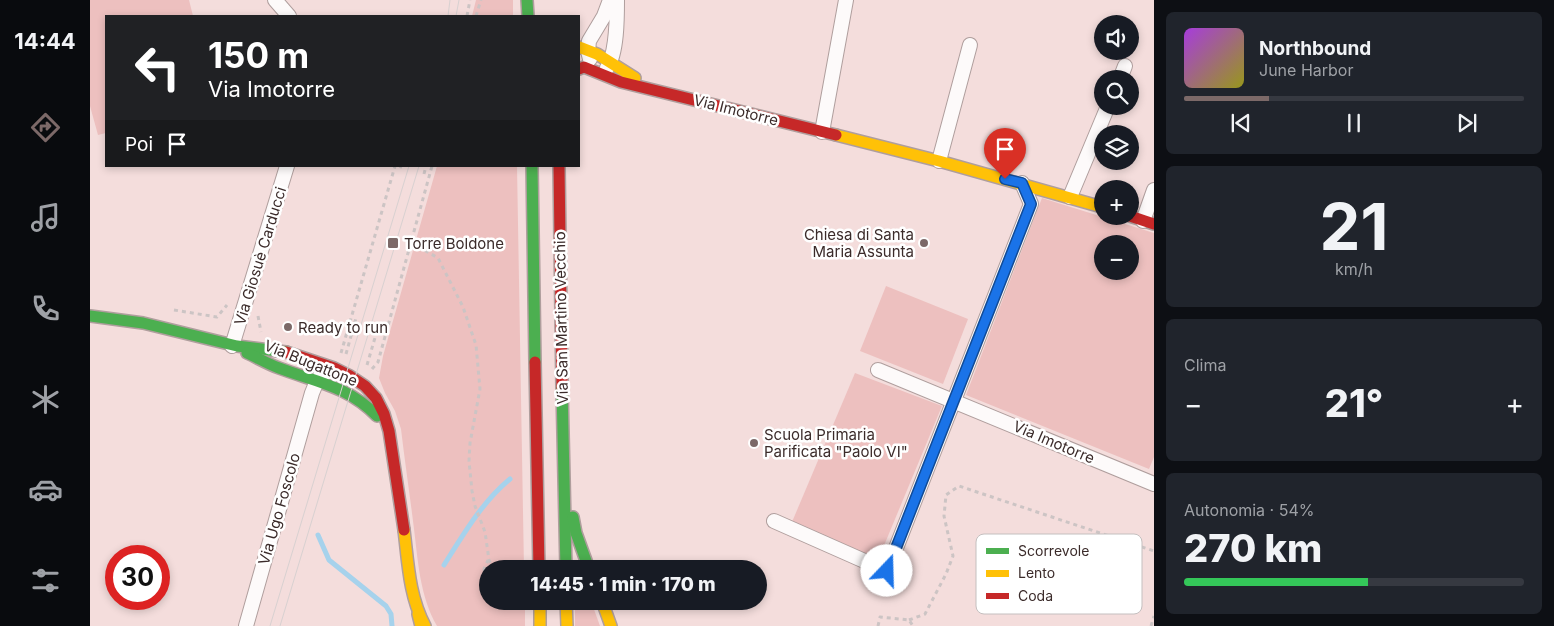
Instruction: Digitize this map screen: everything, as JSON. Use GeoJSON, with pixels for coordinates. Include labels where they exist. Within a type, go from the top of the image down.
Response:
{"type":"FeatureCollection","features":[{"type":"Feature","properties":{"kind":"main road"},"geometry":{"type":"LineString","coordinates":[[527,0],[528,15]]}},
{"type":"Feature","properties":{"kind":"main road"},"geometry":{"type":"LineString","coordinates":[[584,49],[611,62],[649,88]]}},
{"type":"Feature","properties":{"kind":"main road"},"geometry":{"type":"LineString","coordinates":[[580,69],[584,67],[621,82],[649,88]]}},
{"type":"Feature","properties":{"kind":"main road","name":"Via Imotorre"},"geometry":{"type":"LineString","coordinates":[[649,88],[939,161],[1094,204]]}},
{"type":"Feature","properties":{"kind":"main road"},"geometry":{"type":"LineString","coordinates":[[532,167],[539,560]]}},
{"type":"Feature","properties":{"kind":"main road","name":"Via San Martino Vecchio"},"geometry":{"type":"LineString","coordinates":[[559,167],[563,469]]}},
{"type":"Feature","properties":{"kind":"main road"},"geometry":{"type":"LineString","coordinates":[[90,316],[138,322],[232,346]]}},
{"type":"Feature","properties":{"kind":"main road","name":"Via Bugattone"},"geometry":{"type":"LineString","coordinates":[[232,346],[312,383],[343,390],[358,398],[372,410],[388,429]]}},
{"type":"Feature","properties":{"kind":"main road","name":"Via Bugattone"},"geometry":{"type":"LineString","coordinates":[[232,346],[285,352],[336,370],[362,384],[379,402],[388,429]]}},
{"type":"Feature","properties":{"kind":"main road"},"geometry":{"type":"LineString","coordinates":[[388,429],[410,576],[421,626]]}},
{"type":"Feature","properties":{"kind":"main road"},"geometry":{"type":"LineString","coordinates":[[563,469],[566,560]]}},
{"type":"Feature","properties":{"kind":"main road"},"geometry":{"type":"LineString","coordinates":[[563,469],[576,534],[586,560]]}},
{"type":"Feature","properties":{"kind":"main road"},"geometry":{"type":"LineString","coordinates":[[540,610],[540,626]]}},
{"type":"Feature","properties":{"kind":"main road"},"geometry":{"type":"LineString","coordinates":[[566,610],[566,626]]}},
{"type":"Feature","properties":{"kind":"main road"},"geometry":{"type":"LineString","coordinates":[[605,610],[611,626]]}},
{"type":"Feature","properties":{"kind":"main road"},"geometry":{"type":"LineString","coordinates":[[418,614],[425,626]]}},
{"type":"Feature","properties":{"kind":"street"},"geometry":{"type":"LineString","coordinates":[[275,0],[288,15]]}},
{"type":"Feature","properties":{"kind":"street"},"geometry":{"type":"LineString","coordinates":[[610,0],[604,16],[584,49],[591,62],[601,73],[607,69],[611,62],[617,23],[617,0]]}},
{"type":"Feature","properties":{"kind":"street"},"geometry":{"type":"LineString","coordinates":[[822,132],[846,0]]}},
{"type":"Feature","properties":{"kind":"street"},"geometry":{"type":"LineString","coordinates":[[939,161],[970,45]]}},
{"type":"Feature","properties":{"kind":"street"},"geometry":{"type":"LineString","coordinates":[[1070,197],[1104,115]]}},
{"type":"Feature","properties":{"kind":"street","name":"Via Giosuè Carducci"},"geometry":{"type":"LineString","coordinates":[[232,346],[287,167]]}},
{"type":"Feature","properties":{"kind":"street"},"geometry":{"type":"LineString","coordinates":[[774,521],[887,571],[1031,204],[1022,183]]}},
{"type":"Feature","properties":{"kind":"street"},"geometry":{"type":"LineString","coordinates":[[1142,220],[1154,190]]}},
{"type":"Feature","properties":{"kind":"street","name":"Via Imotorre"},"geometry":{"type":"LineString","coordinates":[[878,370],[1154,484]]}},
{"type":"Feature","properties":{"kind":"street"},"geometry":{"type":"LineString","coordinates":[[312,383],[321,375],[327,374],[340,378],[369,396],[383,410]]}},
{"type":"Feature","properties":{"kind":"street","name":"Via Ugo Foscolo"},"geometry":{"type":"LineString","coordinates":[[246,626],[312,383]]}},
{"type":"Feature","properties":{"kind":"path"},"geometry":{"type":"LineString","coordinates":[[467,15],[470,0]]}},
{"type":"Feature","properties":{"kind":"path"},"geometry":{"type":"LineString","coordinates":[[476,15],[481,0]]}},
{"type":"Feature","properties":{"kind":"path"},"geometry":{"type":"LineString","coordinates":[[338,360],[395,167]]}},
{"type":"Feature","properties":{"kind":"path"},"geometry":{"type":"LineString","coordinates":[[424,174],[426,167]]}},
{"type":"Feature","properties":{"kind":"path"},"geometry":{"type":"LineString","coordinates":[[379,324],[366,369],[372,370],[378,362],[432,167]]}},
{"type":"Feature","properties":{"kind":"path"},"geometry":{"type":"LineString","coordinates":[[410,245],[419,247],[438,258],[463,307],[476,345],[480,389],[470,443],[469,461],[475,506],[484,532],[489,560]]}},
{"type":"Feature","properties":{"kind":"path"},"geometry":{"type":"LineString","coordinates":[[246,300],[261,304],[257,317],[260,330],[264,335]]}},
{"type":"Feature","properties":{"kind":"path"},"geometry":{"type":"LineString","coordinates":[[167,308],[202,316],[217,317],[224,311],[227,305]]}},
{"type":"Feature","properties":{"kind":"path"},"geometry":{"type":"LineString","coordinates":[[343,362],[356,318]]}},
{"type":"Feature","properties":{"kind":"path"},"geometry":{"type":"LineString","coordinates":[[878,626],[880,617],[909,620],[925,614],[954,556],[944,516],[946,495],[959,486],[1103,534]]}},
{"type":"Feature","properties":{"kind":"path"},"geometry":{"type":"LineString","coordinates":[[1142,547],[1154,551]]}},
{"type":"Feature","properties":{"kind":"path"},"geometry":{"type":"LineString","coordinates":[[1151,626],[1154,616]]}},
{"type":"Feature","properties":{"kind":"path"},"geometry":{"type":"LineString","coordinates":[[909,620],[913,626]]}},
{"type":"Feature","properties":{"kind":"shaded area"},"geometry":{"type":"Polygon","coordinates":[[[90,0],[189,0],[193,15],[105,15],[105,133],[98,135],[90,106],[90,0]]]}},
{"type":"Feature","properties":{"kind":"shaded area"},"geometry":{"type":"Polygon","coordinates":[[[476,0],[513,0],[513,15],[472,15],[476,0]]]}},
{"type":"Feature","properties":{"kind":"shaded area"},"geometry":{"type":"Polygon","coordinates":[[[437,167],[517,167],[524,560],[479,560],[479,610],[525,610],[525,626],[437,626],[423,591],[401,429],[395,411],[379,378],[383,356],[437,167]]]}},
{"type":"Feature","properties":{"kind":"shaded area"},"geometry":{"type":"Polygon","coordinates":[[[1042,198],[1094,214],[1094,225],[1128,225],[1154,233],[1154,457],[1149,469],[966,395],[1042,198]]]}},
{"type":"Feature","properties":{"kind":"shaded area"},"geometry":{"type":"Polygon","coordinates":[[[886,286],[968,319],[943,384],[860,351],[886,286]]]}},
{"type":"Feature","properties":{"kind":"shaded area"},"geometry":{"type":"Polygon","coordinates":[[[855,373],[942,406],[878,560],[792,522],[855,373]]]}},
{"type":"Feature","properties":{"kind":"shaded area"},"geometry":{"type":"Polygon","coordinates":[[[575,610],[594,610],[600,626],[575,626],[575,610]]]}},
{"type":"Feature","properties":{"kind":"waterway"},"geometry":{"type":"LineString","coordinates":[[444,565],[482,508],[510,479]]}},
{"type":"Feature","properties":{"kind":"waterway"},"geometry":{"type":"LineString","coordinates":[[318,535],[329,560],[386,606],[391,614],[392,626]]}},
{"type":"Feature","properties":{"kind":"tram line"},"geometry":{"type":"LineString","coordinates":[[448,15],[450,0]]}},
{"type":"Feature","properties":{"kind":"tram line"},"geometry":{"type":"LineString","coordinates":[[456,15],[459,0]]}},
{"type":"Feature","properties":{"kind":"tram line"},"geometry":{"type":"LineString","coordinates":[[270,626],[409,167]]}},
{"type":"Feature","properties":{"kind":"tram line"},"geometry":{"type":"LineString","coordinates":[[280,626],[419,167]]}},
{"type":"Feature","properties":{"kind":"traffic: fast"},"geometry":{"type":"LineString","coordinates":[[527,0],[528,15]]}},
{"type":"Feature","properties":{"kind":"traffic: fast"},"geometry":{"type":"LineString","coordinates":[[532,167],[535,362]]}},
{"type":"Feature","properties":{"kind":"traffic: fast"},"geometry":{"type":"LineString","coordinates":[[90,316],[143,323],[237,346],[286,352]]}},
{"type":"Feature","properties":{"kind":"traffic: fast"},"geometry":{"type":"LineString","coordinates":[[247,353],[275,366],[343,391],[366,406],[377,416]]}},
{"type":"Feature","properties":{"kind":"traffic: fast"},"geometry":{"type":"LineString","coordinates":[[562,388],[566,560]]}},
{"type":"Feature","properties":{"kind":"traffic: fast"},"geometry":{"type":"LineString","coordinates":[[573,517],[576,533],[586,560]]}},
{"type":"Feature","properties":{"kind":"traffic: slow"},"geometry":{"type":"LineString","coordinates":[[580,47],[597,54],[635,78]]}},
{"type":"Feature","properties":{"kind":"traffic: slow"},"geometry":{"type":"LineString","coordinates":[[836,135],[939,161],[1094,205]]}},
{"type":"Feature","properties":{"kind":"traffic: slow"},"geometry":{"type":"LineString","coordinates":[[404,530],[412,591],[425,626]]}},
{"type":"Feature","properties":{"kind":"traffic: slow"},"geometry":{"type":"LineString","coordinates":[[540,610],[540,626]]}},
{"type":"Feature","properties":{"kind":"traffic: slow"},"geometry":{"type":"LineString","coordinates":[[566,610],[567,626]]}},
{"type":"Feature","properties":{"kind":"traffic: slow"},"geometry":{"type":"LineString","coordinates":[[605,610],[611,626]]}},
{"type":"Feature","properties":{"kind":"traffic: slow"},"geometry":{"type":"LineString","coordinates":[[418,614],[421,626]]}},
{"type":"Feature","properties":{"kind":"traffic: jam"},"geometry":{"type":"LineString","coordinates":[[580,69],[584,67],[621,82],[836,135]]}},
{"type":"Feature","properties":{"kind":"traffic: jam"},"geometry":{"type":"LineString","coordinates":[[559,167],[562,388]]}},
{"type":"Feature","properties":{"kind":"traffic: jam"},"geometry":{"type":"LineString","coordinates":[[1139,219],[1154,224]]}},
{"type":"Feature","properties":{"kind":"traffic: jam"},"geometry":{"type":"LineString","coordinates":[[286,352],[334,368],[350,376],[365,386],[376,398],[384,414],[389,431],[404,530]]}},
{"type":"Feature","properties":{"kind":"traffic: jam"},"geometry":{"type":"LineString","coordinates":[[535,362],[539,560]]}},
{"type":"Feature","properties":{"kind":"place","name":"Torre Boldone"},"geometry":{"type":"Point","coordinates":[393,243]}},
{"type":"Feature","properties":{"kind":"place","name":"Chiesa di Santa Maria Assunta"},"geometry":{"type":"Point","coordinates":[924,243]}},
{"type":"Feature","properties":{"kind":"place","name":"Ready to run"},"geometry":{"type":"Point","coordinates":[288,327]}},
{"type":"Feature","properties":{"kind":"place","name":"Scuola Primaria Parificata \"Paolo VI\""},"geometry":{"type":"Point","coordinates":[754,443]}},
{"type":"Feature","properties":{"kind":"route"},"geometry":{"type":"LineString","coordinates":[[887,571],[1031,204],[1022,183],[1005,179]]}}]}
